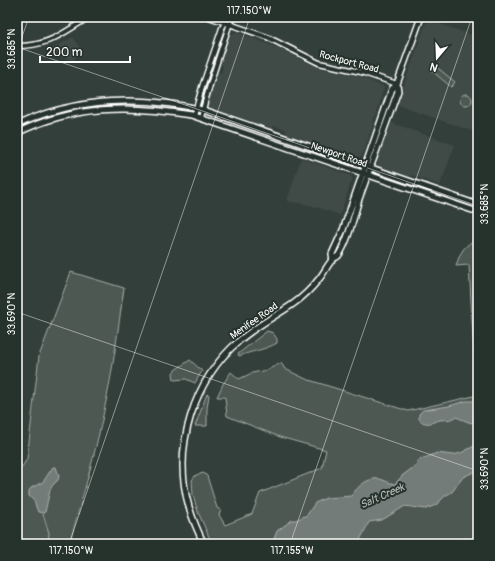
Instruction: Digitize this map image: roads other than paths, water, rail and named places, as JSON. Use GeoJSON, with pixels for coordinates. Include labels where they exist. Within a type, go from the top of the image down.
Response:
{"type":"FeatureCollection","features":[{"type":"Feature","properties":{"kind":"main road","name":"Menifee Road"},"geometry":{"type":"LineString","coordinates":[[333,260],[332,254],[343,230],[392,89],[397,84],[421,17]]}},
{"type":"Feature","properties":{"kind":"main road","name":"Menifee Road"},"geometry":{"type":"LineString","coordinates":[[204,544],[189,507],[184,472],[186,436],[189,420],[196,402],[214,368],[233,346],[250,332],[294,303],[316,282],[337,257],[347,237],[398,91],[397,84]]}},
{"type":"Feature","properties":{"kind":"main road","name":"Newport Road"},"geometry":{"type":"LineString","coordinates":[[17,125],[45,114],[84,104],[130,101],[163,103],[196,108],[478,205]]}},
{"type":"Feature","properties":{"kind":"main road","name":"Newport Road"},"geometry":{"type":"LineString","coordinates":[[17,133],[46,121],[78,113],[104,109],[147,109],[194,116],[478,212]]}},
{"type":"Feature","properties":{"kind":"street"},"geometry":{"type":"LineString","coordinates":[[17,46],[34,45],[52,39],[90,17]]}},
{"type":"Feature","properties":{"kind":"street","name":"Rockport Road"},"geometry":{"type":"LineString","coordinates":[[209,17],[267,37],[319,63],[361,72],[397,84]]}},
{"type":"Feature","properties":{"kind":"street"},"geometry":{"type":"LineString","coordinates":[[194,116],[202,87],[228,17]]}},
{"type":"Feature","properties":{"kind":"street"},"geometry":{"type":"LineString","coordinates":[[201,118],[208,89],[228,31],[227,23],[232,17]]}},
{"type":"Feature","properties":{"kind":"water"},"geometry":{"type":"Polygon","coordinates":[[[466,401],[478,401],[478,418],[471,423],[456,417],[429,423],[424,423],[419,419],[419,414],[423,410],[449,406],[466,401]]]}},
{"type":"Feature","properties":{"kind":"water","name":"Salt Creek"},"geometry":{"type":"Polygon","coordinates":[[[474,446],[478,446],[478,470],[463,477],[452,492],[445,496],[436,505],[426,509],[405,506],[382,520],[369,522],[358,544],[338,544],[326,542],[311,544],[272,544],[277,531],[292,520],[296,520],[307,515],[315,503],[326,498],[351,496],[361,485],[369,480],[378,479],[395,484],[403,475],[414,467],[419,460],[437,453],[452,455],[461,453],[474,446]]]}},
{"type":"Feature","properties":{"kind":"water"},"geometry":{"type":"Polygon","coordinates":[[[53,467],[56,467],[59,476],[58,480],[50,490],[45,512],[38,512],[34,501],[29,496],[29,491],[31,488],[43,482],[53,467]]]}},
{"type":"Feature","properties":{"kind":"waterway"},"geometry":{"type":"LineString","coordinates":[[43,514],[49,533],[48,544]]}},
{"type":"Feature","properties":{"kind":"waterway"},"geometry":{"type":"LineString","coordinates":[[17,533],[21,544]]}}]}
